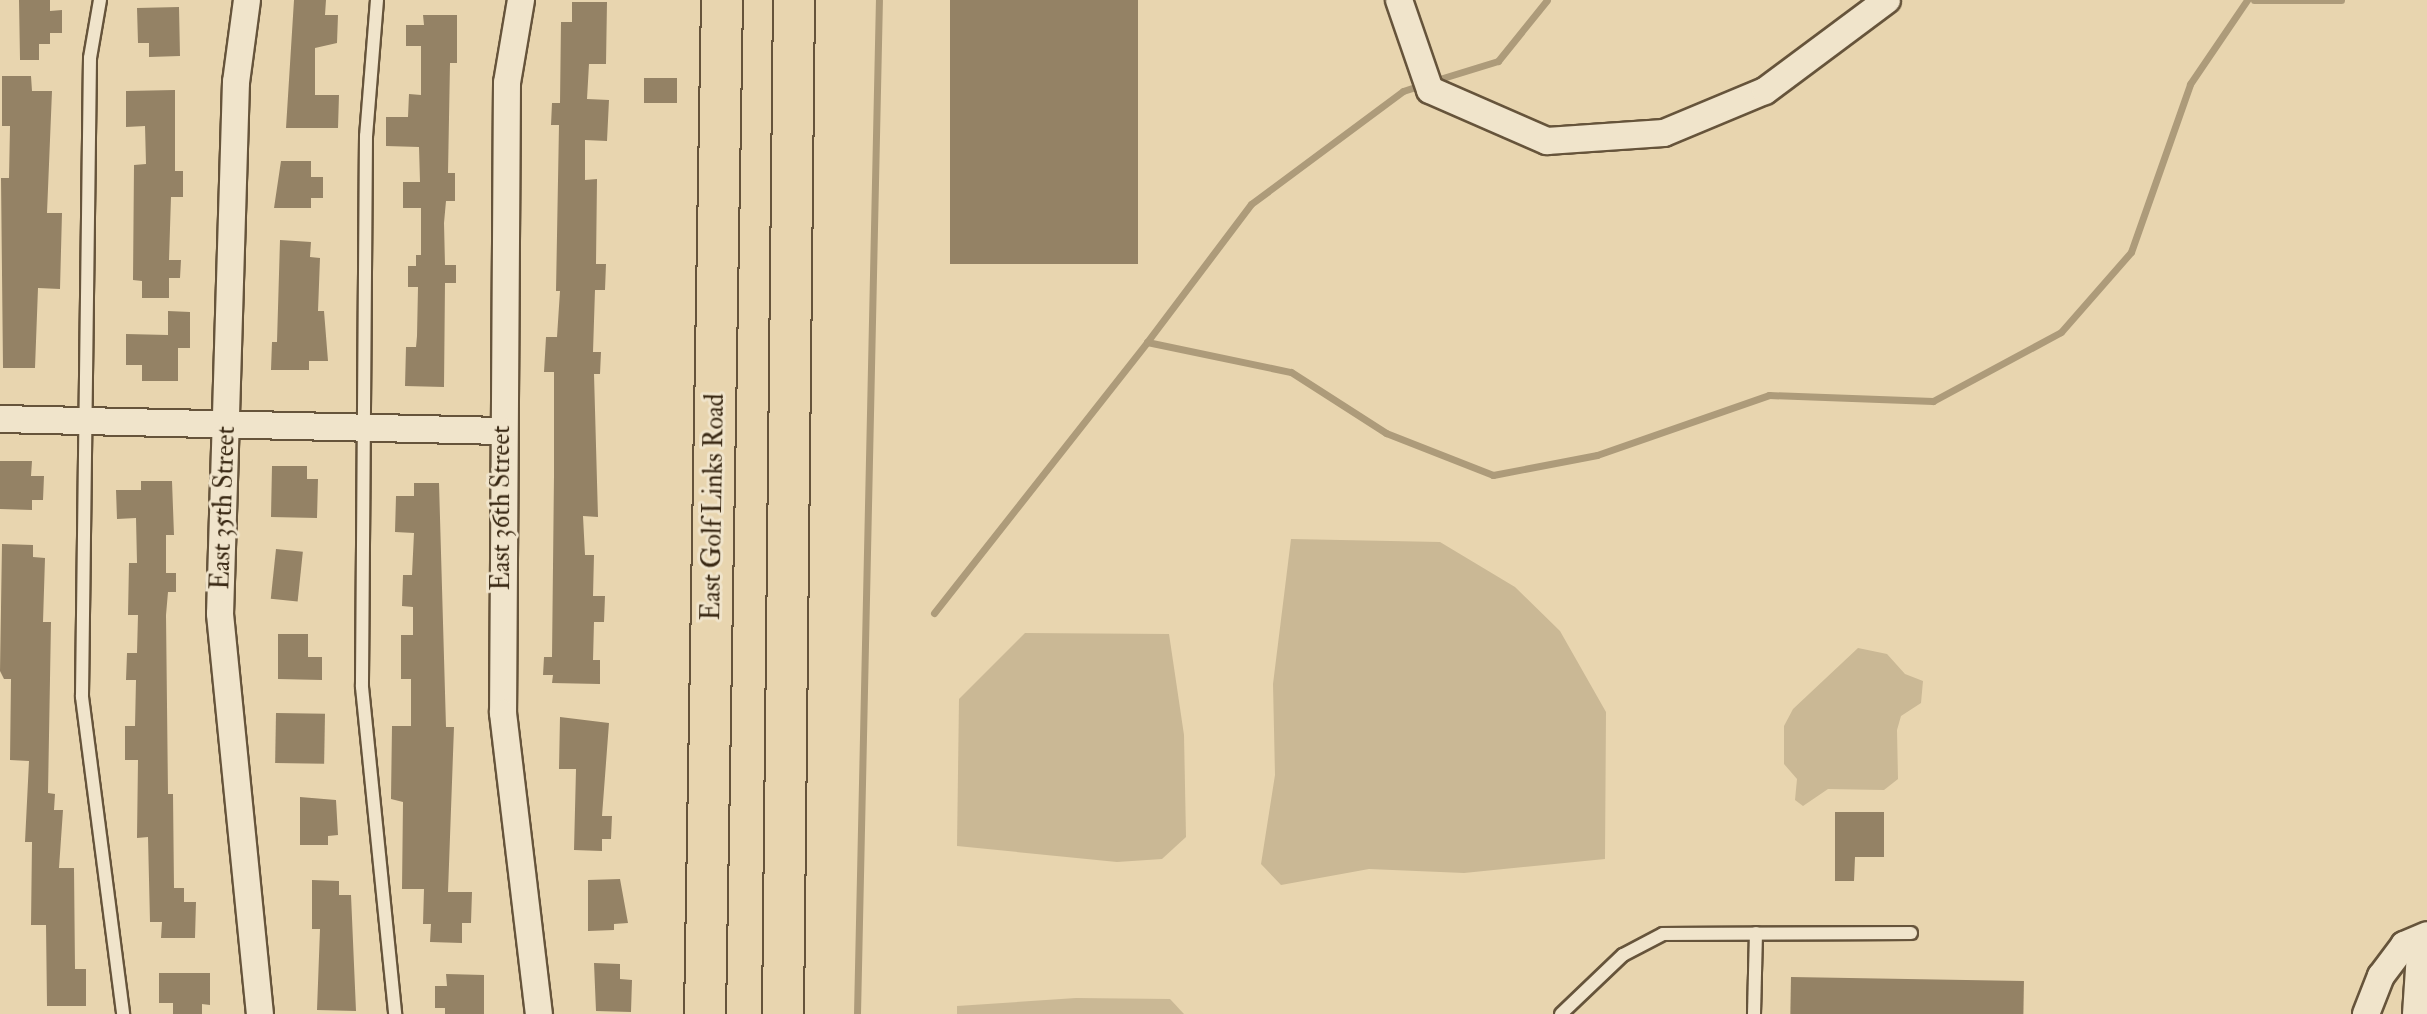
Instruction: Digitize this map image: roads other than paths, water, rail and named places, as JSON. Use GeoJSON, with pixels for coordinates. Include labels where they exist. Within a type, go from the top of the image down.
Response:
{"type":"FeatureCollection","features":[{"type":"Feature","properties":{"kind":"main road","name":"East Golf Links Road"},"geometry":{"type":"LineString","coordinates":[[705,1014],[722,0]]}},
{"type":"Feature","properties":{"kind":"main road"},"geometry":{"type":"LineString","coordinates":[[783,1014],[794,0]]}},
{"type":"Feature","properties":{"kind":"street","name":"East 35th Street"},"geometry":{"type":"LineString","coordinates":[[247,0],[236,82],[220,614],[260,1014]]}},
{"type":"Feature","properties":{"kind":"street","name":"East 36th Street"},"geometry":{"type":"LineString","coordinates":[[521,0],[507,83],[502,431],[503,713],[539,1014]]}},
{"type":"Feature","properties":{"kind":"street"},"geometry":{"type":"LineString","coordinates":[[1399,0],[1430,90],[1547,141],[1664,133],[1765,91],[1887,0]]}},
{"type":"Feature","properties":{"kind":"street"},"geometry":{"type":"LineString","coordinates":[[0,419],[502,431]]}},
{"type":"Feature","properties":{"kind":"street"},"geometry":{"type":"LineString","coordinates":[[2366,1014],[2381,976],[2404,945],[2424,937],[2416,1014]]}},
{"type":"Feature","properties":{"kind":"lane"},"geometry":{"type":"LineString","coordinates":[[100,0],[90,58],[88,420],[82,697],[123,1014]]}},
{"type":"Feature","properties":{"kind":"lane"},"geometry":{"type":"LineString","coordinates":[[377,0],[366,136],[362,687],[395,1014]]}},
{"type":"Feature","properties":{"kind":"lane"},"geometry":{"type":"LineString","coordinates":[[1754,1014],[1756,933]]}},
{"type":"Feature","properties":{"kind":"lane"},"geometry":{"type":"LineString","coordinates":[[1561,1014],[1641,943],[1663,934],[1911,933]]}},
{"type":"Feature","properties":{"kind":"waterway"},"geometry":{"type":"LineString","coordinates":[[857,1014],[879,0]]}},
{"type":"Feature","properties":{"kind":"waterway"},"geometry":{"type":"LineString","coordinates":[[1433,81],[1498,61],[1547,0]]}},
{"type":"Feature","properties":{"kind":"waterway"},"geometry":{"type":"LineString","coordinates":[[934,613],[1147,342],[1291,372],[1386,433],[1493,475],[1597,455],[1769,395],[1933,401],[2061,332],[2131,252],[2190,84],[2247,0]]}},
{"type":"Feature","properties":{"kind":"waterway"},"geometry":{"type":"LineString","coordinates":[[2254,0],[2341,0]]}},
{"type":"Feature","properties":{"kind":"waterway"},"geometry":{"type":"LineString","coordinates":[[1147,342],[1251,204],[1403,91],[1421,85]]}}]}
